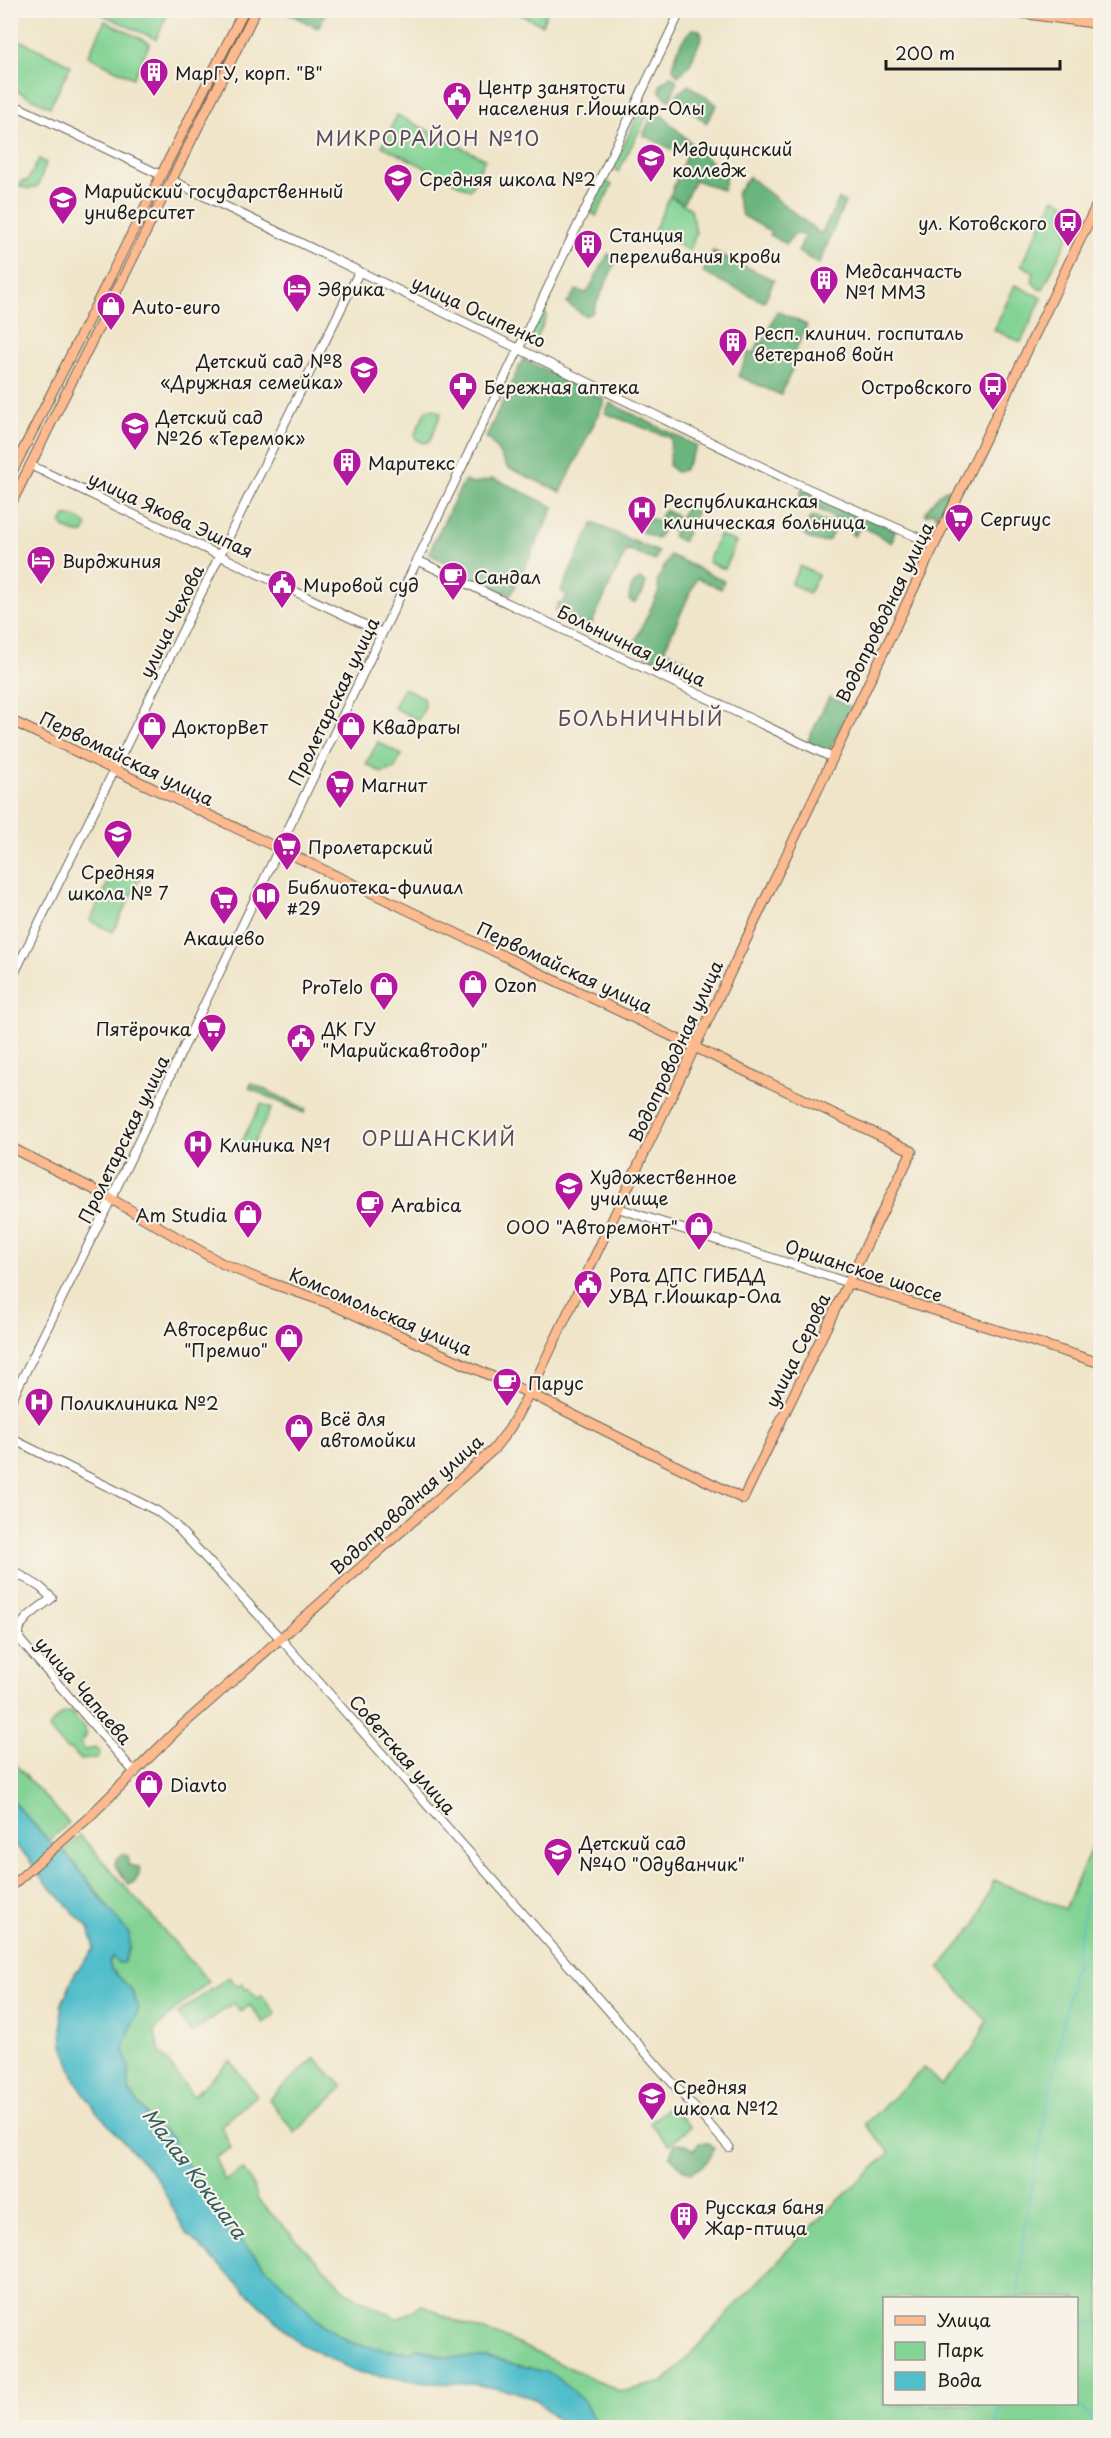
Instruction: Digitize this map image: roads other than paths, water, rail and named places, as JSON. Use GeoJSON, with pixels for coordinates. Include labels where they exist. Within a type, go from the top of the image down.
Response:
{"type":"FeatureCollection","features":[{"type":"Feature","properties":{"kind":"main road"},"geometry":{"type":"LineString","coordinates":[[10,476],[15,457],[244,10]]}},
{"type":"Feature","properties":{"kind":"main road"},"geometry":{"type":"LineString","coordinates":[[10,506],[256,10]]}},
{"type":"Feature","properties":{"kind":"main road"},"geometry":{"type":"LineString","coordinates":[[998,10],[1101,24]]}},
{"type":"Feature","properties":{"kind":"main road","name":"улица Осипенко"},"geometry":{"type":"LineString","coordinates":[[161,175],[171,180]]}},
{"type":"Feature","properties":{"kind":"main road","name":"Водопроводная улица"},"geometry":{"type":"LineString","coordinates":[[10,1887],[87,1819],[176,1731],[493,1450],[510,1428],[618,1208],[1101,198]]}},
{"type":"Feature","properties":{"kind":"main road","name":"улица Якова Эшпая"},"geometry":{"type":"LineString","coordinates":[[15,457],[30,465]]}},
{"type":"Feature","properties":{"kind":"main road","name":"Первомайская улица"},"geometry":{"type":"LineString","coordinates":[[10,720],[912,1151]]}},
{"type":"Feature","properties":{"kind":"main road","name":"Комсомольская улица"},"geometry":{"type":"LineString","coordinates":[[10,1147],[111,1199],[202,1253],[240,1272],[326,1302],[529,1393],[743,1499]]}},
{"type":"Feature","properties":{"kind":"main road","name":"улица Серова"},"geometry":{"type":"LineString","coordinates":[[743,1499],[912,1151]]}},
{"type":"Feature","properties":{"kind":"main road","name":"Оршанское шоссе"},"geometry":{"type":"LineString","coordinates":[[849,1282],[1101,1363]]}},
{"type":"Feature","properties":{"kind":"street","name":"Пролетарская улица"},"geometry":{"type":"LineString","coordinates":[[10,1403],[111,1199],[681,10]]}},
{"type":"Feature","properties":{"kind":"street","name":"улица Осипенко"},"geometry":{"type":"LineString","coordinates":[[10,103],[161,175]]}},
{"type":"Feature","properties":{"kind":"street","name":"улица Осипенко"},"geometry":{"type":"LineString","coordinates":[[171,180],[793,482],[935,545]]}},
{"type":"Feature","properties":{"kind":"street","name":"улица Чехова"},"geometry":{"type":"LineString","coordinates":[[10,982],[359,272]]}},
{"type":"Feature","properties":{"kind":"street","name":"улица Якова Эшпая"},"geometry":{"type":"LineString","coordinates":[[30,465],[382,633]]}},
{"type":"Feature","properties":{"kind":"street","name":"Больничная улица"},"geometry":{"type":"LineString","coordinates":[[417,560],[833,758]]}},
{"type":"Feature","properties":{"kind":"street","name":"Оршанское шоссе"},"geometry":{"type":"LineString","coordinates":[[618,1208],[849,1282]]}},
{"type":"Feature","properties":{"kind":"street","name":"Советская улица"},"geometry":{"type":"LineString","coordinates":[[10,1438],[165,1515],[280,1638],[729,2146]]}},
{"type":"Feature","properties":{"kind":"street","name":"улица Чапаева"},"geometry":{"type":"LineString","coordinates":[[10,1569],[40,1587],[52,1599],[20,1624],[18,1633],[25,1647],[135,1773]]}},
{"type":"Feature","properties":{"kind":"water"},"geometry":{"type":"Polygon","coordinates":[[[10,1799],[49,1841],[64,1851],[129,1934],[130,1947],[123,1963],[118,1963],[113,1957],[109,1962],[111,1969],[131,1989],[139,2008],[123,2048],[129,2068],[129,2090],[156,2129],[164,2131],[174,2140],[174,2145],[193,2174],[191,2178],[240,2241],[323,2325],[351,2343],[411,2352],[416,2348],[446,2357],[488,2358],[546,2372],[558,2378],[584,2402],[598,2427],[565,2427],[537,2400],[513,2391],[472,2384],[427,2383],[357,2372],[299,2343],[185,2232],[157,2178],[97,2112],[76,2081],[63,2045],[61,2006],[75,1973],[94,1949],[90,1930],[11,1841],[10,1799]]]}},
{"type":"Feature","properties":{"kind":"waterway"},"geometry":{"type":"LineString","coordinates":[[1018,2297],[1024,2227],[1100,1830]]}},
{"type":"Feature","properties":{"kind":"waterway"},"geometry":{"type":"LineString","coordinates":[[1094,1866],[1100,1871]]}},
{"type":"Feature","properties":{"kind":"waterway"},"geometry":{"type":"LineString","coordinates":[[1074,1970],[1100,1935]]}},
{"type":"Feature","properties":{"kind":"waterway"},"geometry":{"type":"LineString","coordinates":[[1078,2325],[1100,2320]]}},
{"type":"Feature","properties":{"kind":"waterway"},"geometry":{"type":"LineString","coordinates":[[996,2428],[1001,2405]]}},
{"type":"Feature","properties":{"kind":"waterway"},"geometry":{"type":"LineString","coordinates":[[1078,2405],[1100,2427]]}},
{"type":"Feature","properties":{"kind":"place","name":"МарГУ, корп. \"В\""},"geometry":{"type":"Point","coordinates":[154,98]}},
{"type":"Feature","properties":{"kind":"place","name":"Центр занятости населения г.Йошкар-Олы"},"geometry":{"type":"Point","coordinates":[457,122]}},
{"type":"Feature","properties":{"kind":"place","name":"Медицинский колледж"},"geometry":{"type":"Point","coordinates":[651,184]}},
{"type":"Feature","properties":{"kind":"place","name":"Средняя школа №2"},"geometry":{"type":"Point","coordinates":[398,204]}},
{"type":"Feature","properties":{"kind":"place","name":"Марийский государственный университет"},"geometry":{"type":"Point","coordinates":[63,226]}},
{"type":"Feature","properties":{"kind":"place","name":"ул. Котовского"},"geometry":{"type":"Point","coordinates":[1068,248]}},
{"type":"Feature","properties":{"kind":"place","name":"Станция переливания крови"},"geometry":{"type":"Point","coordinates":[588,270]}},
{"type":"Feature","properties":{"kind":"place","name":"Медсанчасть №1 ММЗ"},"geometry":{"type":"Point","coordinates":[824,306]}},
{"type":"Feature","properties":{"kind":"place","name":"Эврика"},"geometry":{"type":"Point","coordinates":[297,314]}},
{"type":"Feature","properties":{"kind":"place","name":"Auto-euro"},"geometry":{"type":"Point","coordinates":[111,332]}},
{"type":"Feature","properties":{"kind":"place","name":"Респ. клинич. госпиталь ветеранов войн"},"geometry":{"type":"Point","coordinates":[733,368]}},
{"type":"Feature","properties":{"kind":"place","name":"Детский сад №8 «Дружная семейка»"},"geometry":{"type":"Point","coordinates":[364,396]}},
{"type":"Feature","properties":{"kind":"place","name":"Бережная аптека"},"geometry":{"type":"Point","coordinates":[463,412]}},
{"type":"Feature","properties":{"kind":"place","name":"Островского"},"geometry":{"type":"Point","coordinates":[993,412]}},
{"type":"Feature","properties":{"kind":"place","name":"Детский сад №26 «Теремок»"},"geometry":{"type":"Point","coordinates":[135,452]}},
{"type":"Feature","properties":{"kind":"place","name":"Маритекс"},"geometry":{"type":"Point","coordinates":[347,488]}},
{"type":"Feature","properties":{"kind":"place","name":"Республиканская клиническая больница"},"geometry":{"type":"Point","coordinates":[642,536]}},
{"type":"Feature","properties":{"kind":"place","name":"Сергиус"},"geometry":{"type":"Point","coordinates":[959,544]}},
{"type":"Feature","properties":{"kind":"place","name":"Вирджиния"},"geometry":{"type":"Point","coordinates":[41,586]}},
{"type":"Feature","properties":{"kind":"place","name":"Сандал"},"geometry":{"type":"Point","coordinates":[453,602]}},
{"type":"Feature","properties":{"kind":"place","name":"Мировой суд"},"geometry":{"type":"Point","coordinates":[282,610]}},
{"type":"Feature","properties":{"kind":"place","name":"ДокторВет"},"geometry":{"type":"Point","coordinates":[152,752]}},
{"type":"Feature","properties":{"kind":"place","name":"Квадраты"},"geometry":{"type":"Point","coordinates":[351,752]}},
{"type":"Feature","properties":{"kind":"place","name":"Магнит"},"geometry":{"type":"Point","coordinates":[340,810]}},
{"type":"Feature","properties":{"kind":"place","name":"Средняя школа № 7"},"geometry":{"type":"Point","coordinates":[118,860]}},
{"type":"Feature","properties":{"kind":"place","name":"Пролетарский"},"geometry":{"type":"Point","coordinates":[287,872]}},
{"type":"Feature","properties":{"kind":"place","name":"Библиотека-филиал #29"},"geometry":{"type":"Point","coordinates":[266,922]}},
{"type":"Feature","properties":{"kind":"place","name":"Акашево"},"geometry":{"type":"Point","coordinates":[224,926]}},
{"type":"Feature","properties":{"kind":"place","name":"Ozon"},"geometry":{"type":"Point","coordinates":[473,1010]}},
{"type":"Feature","properties":{"kind":"place","name":"ProTelo"},"geometry":{"type":"Point","coordinates":[384,1012]}},
{"type":"Feature","properties":{"kind":"place","name":"Пятёрочка"},"geometry":{"type":"Point","coordinates":[212,1054]}},
{"type":"Feature","properties":{"kind":"place","name":"ДК ГУ \"Марийскавтодор\""},"geometry":{"type":"Point","coordinates":[301,1064]}},
{"type":"Feature","properties":{"kind":"place","name":"Клиника №1"},"geometry":{"type":"Point","coordinates":[198,1170]}},
{"type":"Feature","properties":{"kind":"place","name":"Художественное училище"},"geometry":{"type":"Point","coordinates":[569,1212]}},
{"type":"Feature","properties":{"kind":"place","name":"Arabica"},"geometry":{"type":"Point","coordinates":[370,1230]}},
{"type":"Feature","properties":{"kind":"place","name":"Am Studia"},"geometry":{"type":"Point","coordinates":[248,1240]}},
{"type":"Feature","properties":{"kind":"place","name":"ООО \"Авторемонт\""},"geometry":{"type":"Point","coordinates":[699,1252]}},
{"type":"Feature","properties":{"kind":"place","name":"Рота ДПС ГИБДД УВД г.Йошкар-Ола"},"geometry":{"type":"Point","coordinates":[588,1310]}},
{"type":"Feature","properties":{"kind":"place","name":"Автосервис \"Премио\""},"geometry":{"type":"Point","coordinates":[289,1364]}},
{"type":"Feature","properties":{"kind":"place","name":"Парус"},"geometry":{"type":"Point","coordinates":[507,1408]}},
{"type":"Feature","properties":{"kind":"place","name":"Поликлиника №2"},"geometry":{"type":"Point","coordinates":[39,1428]}},
{"type":"Feature","properties":{"kind":"place","name":"Всё для автомойки"},"geometry":{"type":"Point","coordinates":[299,1454]}},
{"type":"Feature","properties":{"kind":"place","name":"Diavto"},"geometry":{"type":"Point","coordinates":[149,1810]}},
{"type":"Feature","properties":{"kind":"place","name":"Детский сад №40 \"Одуванчик\""},"geometry":{"type":"Point","coordinates":[558,1878]}},
{"type":"Feature","properties":{"kind":"place","name":"Средняя школа №12"},"geometry":{"type":"Point","coordinates":[652,2122]}},
{"type":"Feature","properties":{"kind":"place","name":"Русская баня Жар-птица"},"geometry":{"type":"Point","coordinates":[684,2242]}},
{"type":"Feature","properties":{"kind":"district","name":"МИКРОРАЙОН №10"},"geometry":{"type":"Point","coordinates":[428,138]}},
{"type":"Feature","properties":{"kind":"district","name":"БОЛЬНИЧНЫЙ"},"geometry":{"type":"Point","coordinates":[641,718]}},
{"type":"Feature","properties":{"kind":"district","name":"ОРШАНСКИЙ"},"geometry":{"type":"Point","coordinates":[439,1138]}},
{"type":"Feature","properties":{"kind":"water label","name":"Малая Кокшага"},"geometry":{"type":"Point","coordinates":[195,2173]}}]}
